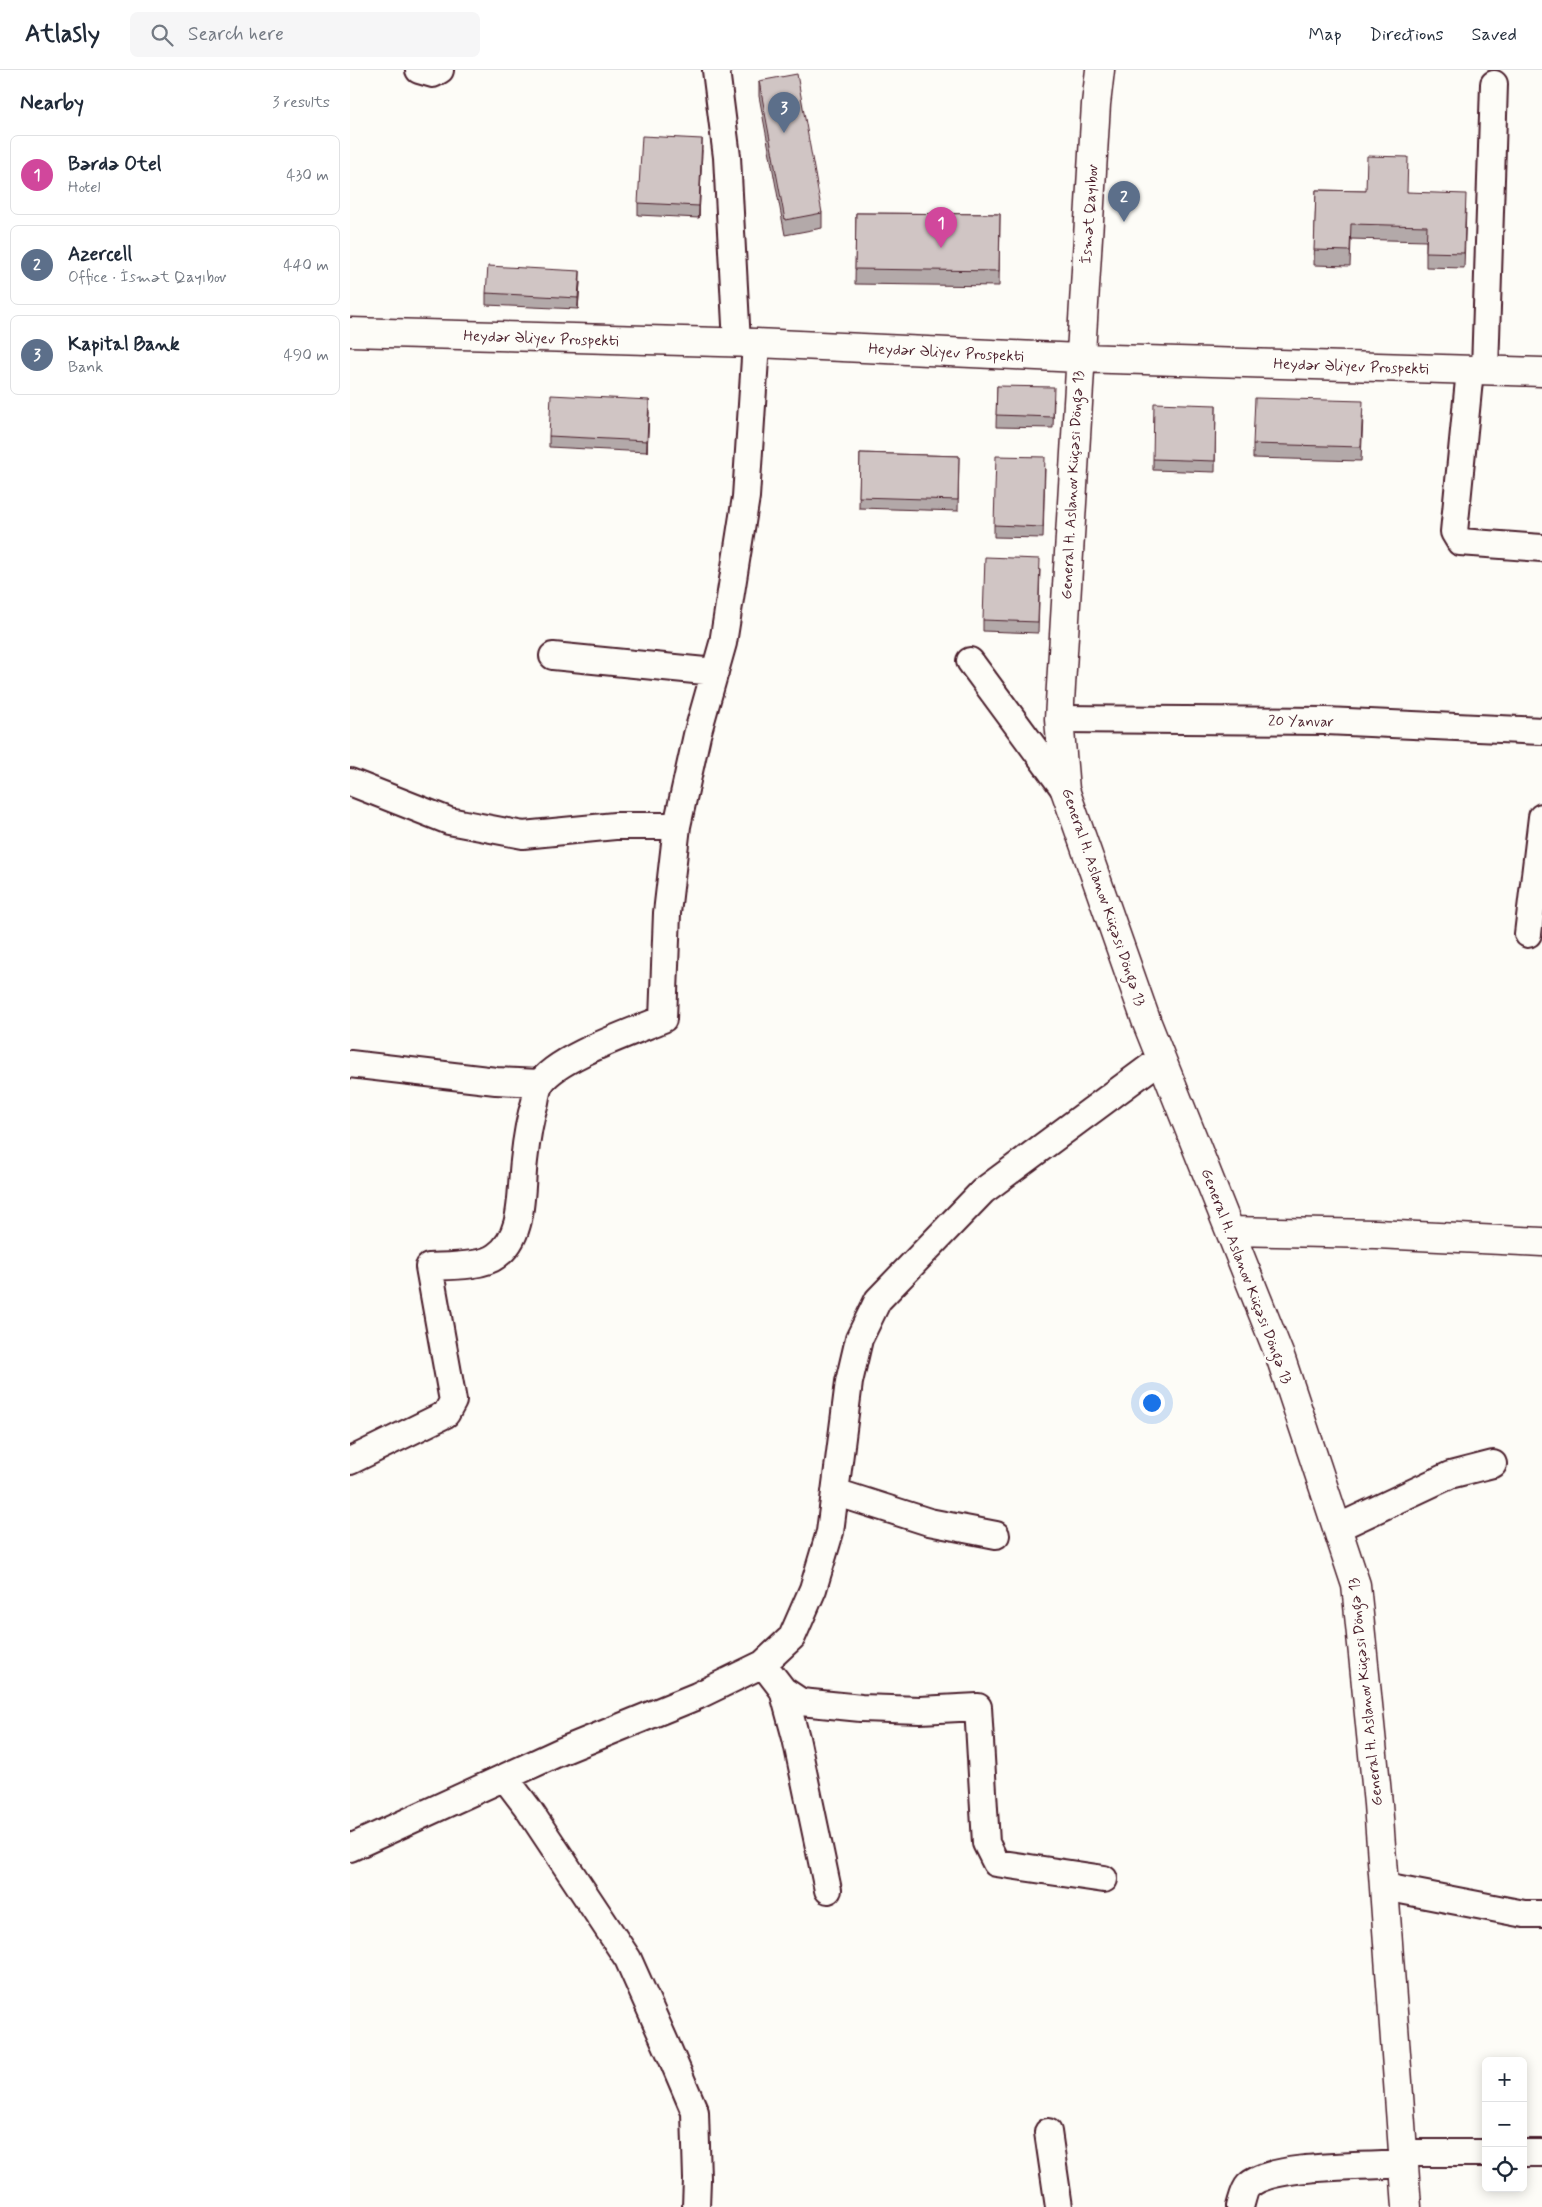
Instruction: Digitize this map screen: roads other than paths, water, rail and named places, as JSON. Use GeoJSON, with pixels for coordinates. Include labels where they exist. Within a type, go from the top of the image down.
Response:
{"type":"FeatureCollection","features":[{"type":"Feature","properties":{"kind":"main road","name":"İsmət Qayıbov"},"geometry":{"type":"LineString","coordinates":[[1079,358],[1096,104],[1100,70]]}},
{"type":"Feature","properties":{"kind":"main road","name":"Heydər Əliyev Prospekti"},"geometry":{"type":"LineString","coordinates":[[350,332],[746,343],[1079,358],[1542,372]]}},
{"type":"Feature","properties":{"kind":"main road","name":"General H. Aslanov Küçəsi Döngə 13"},"geometry":{"type":"LineString","coordinates":[[1079,358],[1059,719],[1065,790],[1161,1059],[1281,1359],[1356,1585],[1385,1886],[1407,2207]]}},
{"type":"Feature","properties":{"kind":"main road"},"geometry":{"type":"LineString","coordinates":[[1230,1231],[1376,1234],[1542,1242]]}},
{"type":"Feature","properties":{"kind":"street"},"geometry":{"type":"LineString","coordinates":[[419,70],[433,74],[440,70]]}},
{"type":"Feature","properties":{"kind":"street"},"geometry":{"type":"LineString","coordinates":[[350,1461],[446,1414],[452,1401],[430,1267],[478,1263],[495,1257],[510,1243],[520,1214],[530,1123],[540,1084],[558,1067],[593,1049],[663,1019],[667,913],[677,826],[697,735],[723,643],[746,497],[746,343],[716,70]]}},
{"type":"Feature","properties":{"kind":"street"},"geometry":{"type":"LineString","coordinates":[[1494,84],[1478,370],[1454,532],[1460,542],[1542,548]]}},
{"type":"Feature","properties":{"kind":"street"},"geometry":{"type":"LineString","coordinates":[[553,656],[715,672]]}},
{"type":"Feature","properties":{"kind":"street"},"geometry":{"type":"LineString","coordinates":[[970,661],[1065,790]]}},
{"type":"Feature","properties":{"kind":"street","name":"20 Yanvar"},"geometry":{"type":"LineString","coordinates":[[1059,719],[1326,721],[1542,731]]}},
{"type":"Feature","properties":{"kind":"street"},"geometry":{"type":"LineString","coordinates":[[350,782],[449,821],[524,835],[615,826],[677,826]]}},
{"type":"Feature","properties":{"kind":"street"},"geometry":{"type":"LineString","coordinates":[[1528,934],[1542,817]]}},
{"type":"Feature","properties":{"kind":"street"},"geometry":{"type":"LineString","coordinates":[[350,1848],[562,1751],[697,1696],[763,1664],[792,1637],[813,1588],[830,1532],[850,1382],[859,1339],[878,1300],[983,1190],[1161,1059]]}},
{"type":"Feature","properties":{"kind":"street"},"geometry":{"type":"LineString","coordinates":[[350,1064],[496,1081],[540,1084]]}},
{"type":"Feature","properties":{"kind":"street"},"geometry":{"type":"LineString","coordinates":[[1338,1528],[1450,1475],[1493,1464]]}},
{"type":"Feature","properties":{"kind":"street"},"geometry":{"type":"LineString","coordinates":[[836,1492],[929,1522],[996,1535]]}},
{"type":"Feature","properties":{"kind":"street"},"geometry":{"type":"LineString","coordinates":[[763,1664],[783,1690],[801,1702],[861,1708],[920,1710],[978,1707],[986,1843],[996,1863],[1104,1879]]}},
{"type":"Feature","properties":{"kind":"street"},"geometry":{"type":"LineString","coordinates":[[783,1690],[798,1748],[828,1890]]}},
{"type":"Feature","properties":{"kind":"street"},"geometry":{"type":"LineString","coordinates":[[505,1778],[527,1807],[628,1959],[670,2051],[695,2112],[696,2207]]}},
{"type":"Feature","properties":{"kind":"street"},"geometry":{"type":"LineString","coordinates":[[1385,1886],[1524,1914],[1542,1914]]}},
{"type":"Feature","properties":{"kind":"street"},"geometry":{"type":"LineString","coordinates":[[1048,2132],[1058,2207]]}},
{"type":"Feature","properties":{"kind":"street"},"geometry":{"type":"LineString","coordinates":[[1240,2207],[1247,2186],[1261,2177],[1294,2170],[1404,2158],[1482,2153]]}},
{"type":"Feature","properties":{"kind":"street"},"geometry":{"type":"LineString","coordinates":[[1527,2153],[1542,2153]]}},
{"type":"Feature","properties":{"kind":"place","name":"Kapital Bank"},"geometry":{"type":"Point","coordinates":[784,133]}},
{"type":"Feature","properties":{"kind":"place","name":"Azercell"},"geometry":{"type":"Point","coordinates":[1124,222]}},
{"type":"Feature","properties":{"kind":"place","name":"Bərdə Otel"},"geometry":{"type":"Point","coordinates":[941,248]}}]}
